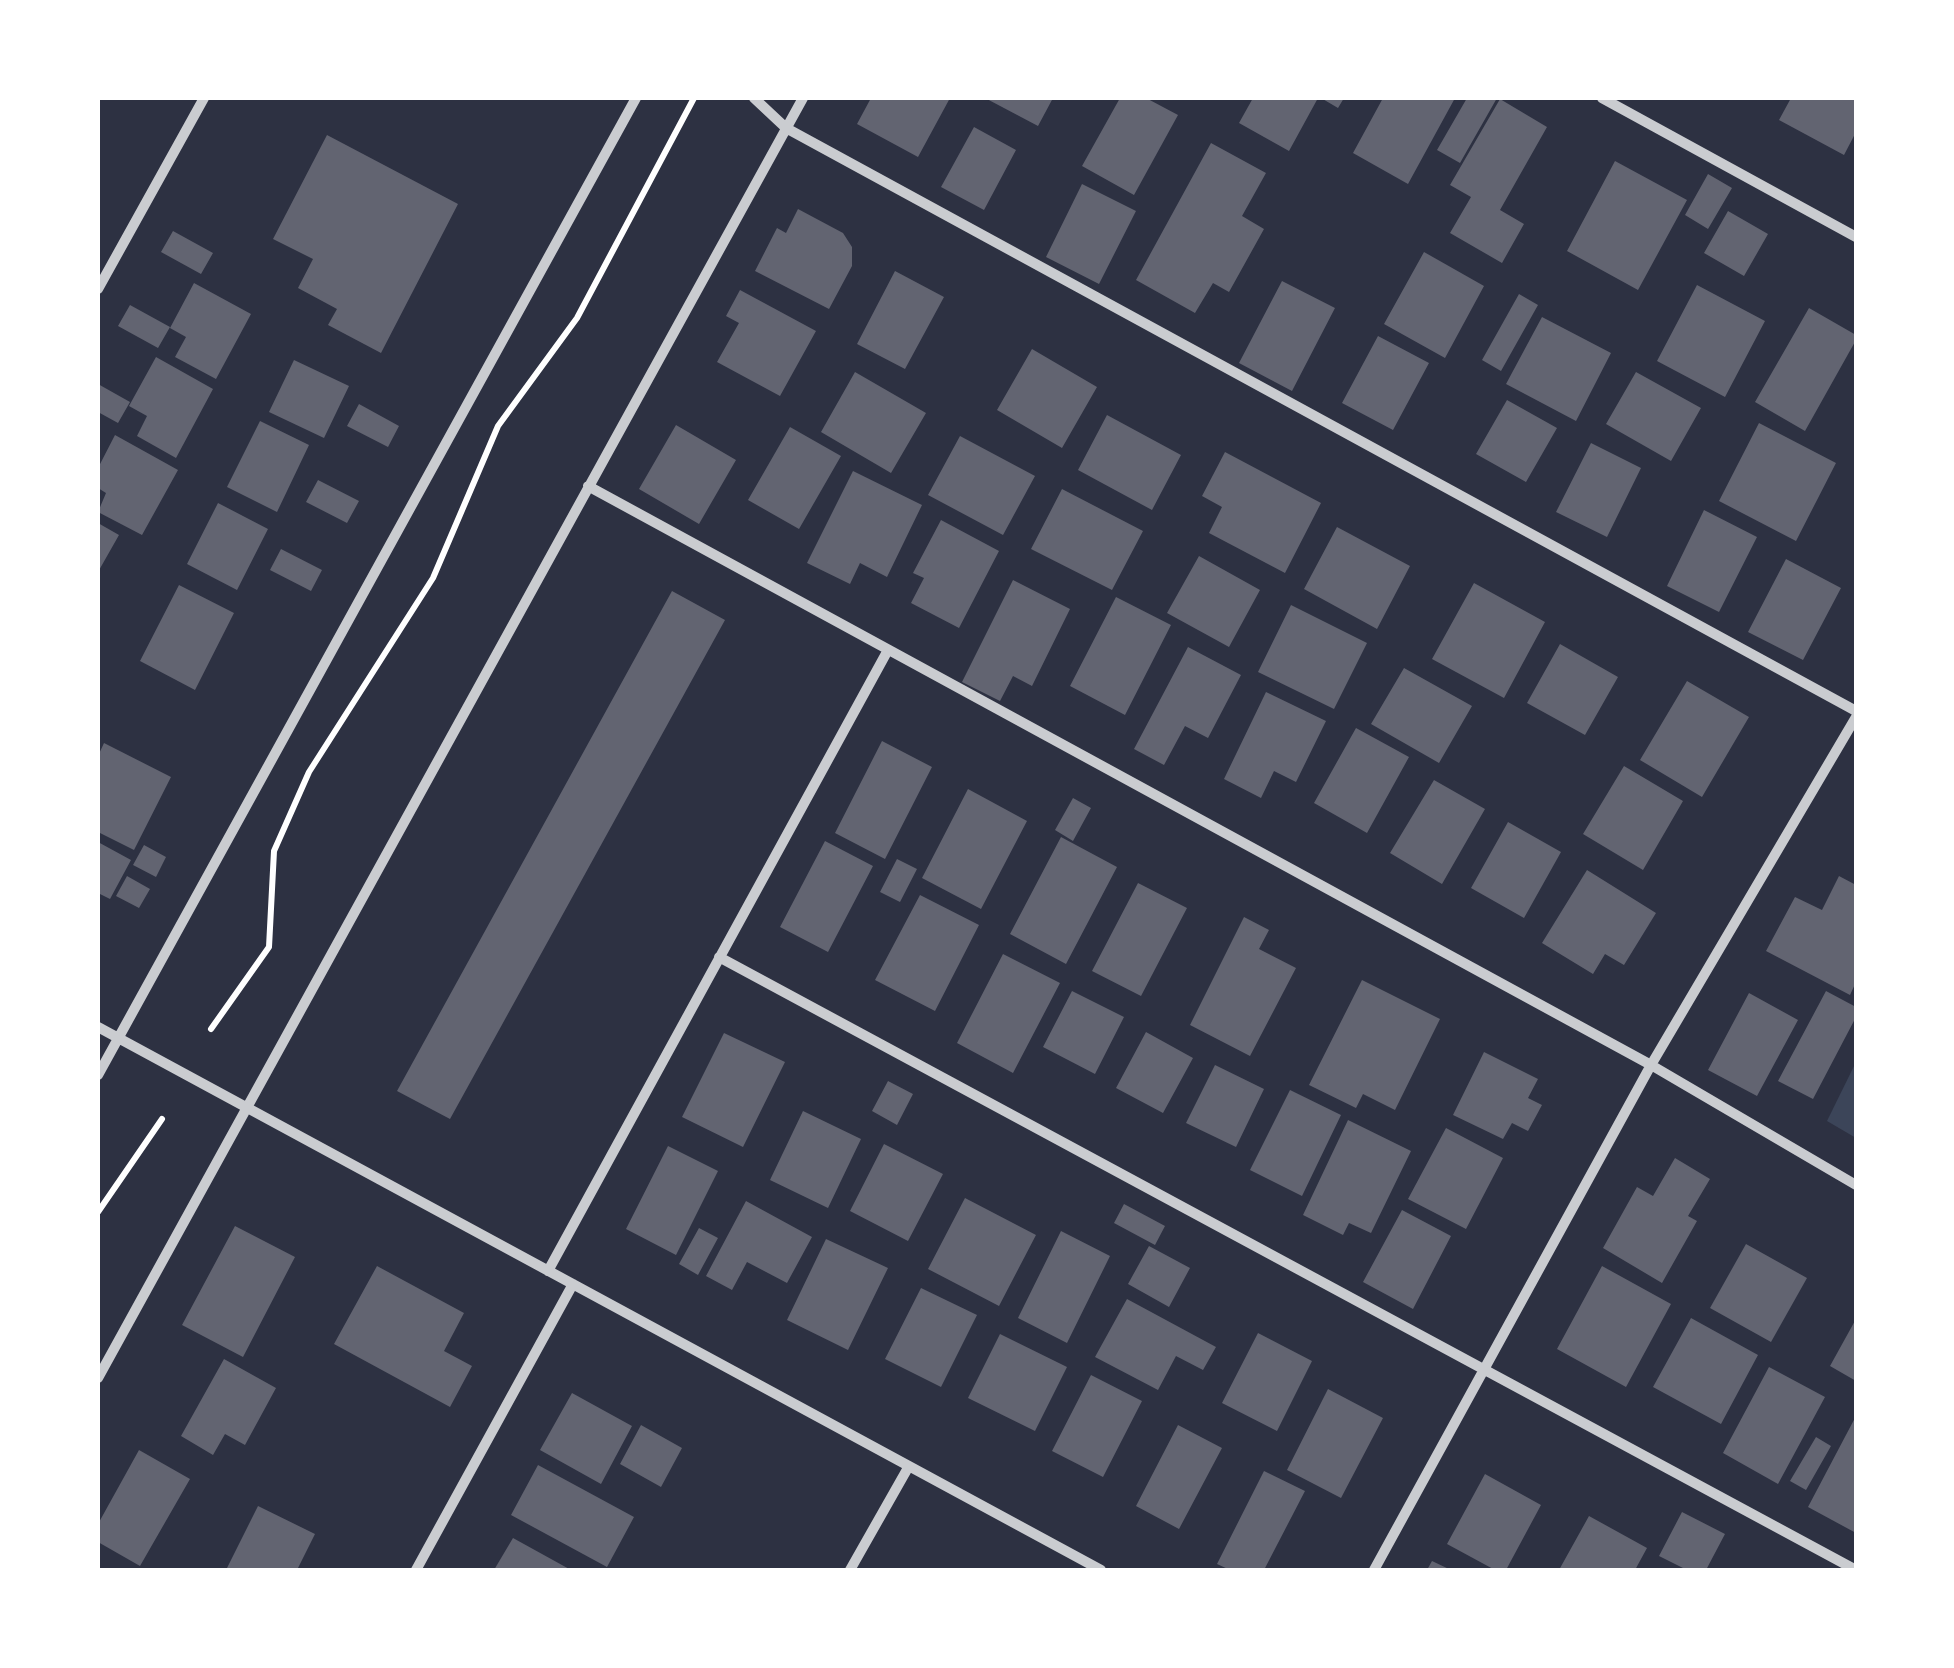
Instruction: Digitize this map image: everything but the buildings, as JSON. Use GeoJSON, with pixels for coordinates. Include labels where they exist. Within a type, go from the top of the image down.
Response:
{"type":"FeatureCollection","features":[{"type":"Feature","properties":{"kind":"street"},"geometry":{"type":"LineString","coordinates":[[98,289],[204,98]]}},
{"type":"Feature","properties":{"kind":"street"},"geometry":{"type":"LineString","coordinates":[[98,1074],[636,98]]}},
{"type":"Feature","properties":{"kind":"street"},"geometry":{"type":"LineString","coordinates":[[754,98],[786,128],[1856,714],[1651,1065],[1374,1570]]}},
{"type":"Feature","properties":{"kind":"street"},"geometry":{"type":"LineString","coordinates":[[98,1378],[802,98]]}},
{"type":"Feature","properties":{"kind":"street"},"geometry":{"type":"LineString","coordinates":[[1602,98],[1856,237]]}},
{"type":"Feature","properties":{"kind":"street"},"geometry":{"type":"LineString","coordinates":[[588,486],[1651,1065],[1856,1185]]}},
{"type":"Feature","properties":{"kind":"street"},"geometry":{"type":"LineString","coordinates":[[548,1271],[888,650]]}},
{"type":"Feature","properties":{"kind":"street"},"geometry":{"type":"LineString","coordinates":[[720,958],[1856,1570]]}},
{"type":"Feature","properties":{"kind":"street"},"geometry":{"type":"LineString","coordinates":[[98,1027],[1102,1570]]}},
{"type":"Feature","properties":{"kind":"street"},"geometry":{"type":"LineString","coordinates":[[416,1570],[573,1284]]}},
{"type":"Feature","properties":{"kind":"street"},"geometry":{"type":"LineString","coordinates":[[850,1570],[909,1466]]}},
{"type":"Feature","properties":{"kind":"path"},"geometry":{"type":"LineString","coordinates":[[211,1029],[270,947],[274,851],[309,772],[433,578],[498,426],[577,318],[694,98]]}},
{"type":"Feature","properties":{"kind":"path"},"geometry":{"type":"LineString","coordinates":[[98,1212],[162,1119]]}},
{"type":"Feature","properties":{"kind":"shaded area"},"geometry":{"type":"Polygon","coordinates":[[[1856,1062],[1856,1138],[1827,1121],[1856,1062]]]}}]}
